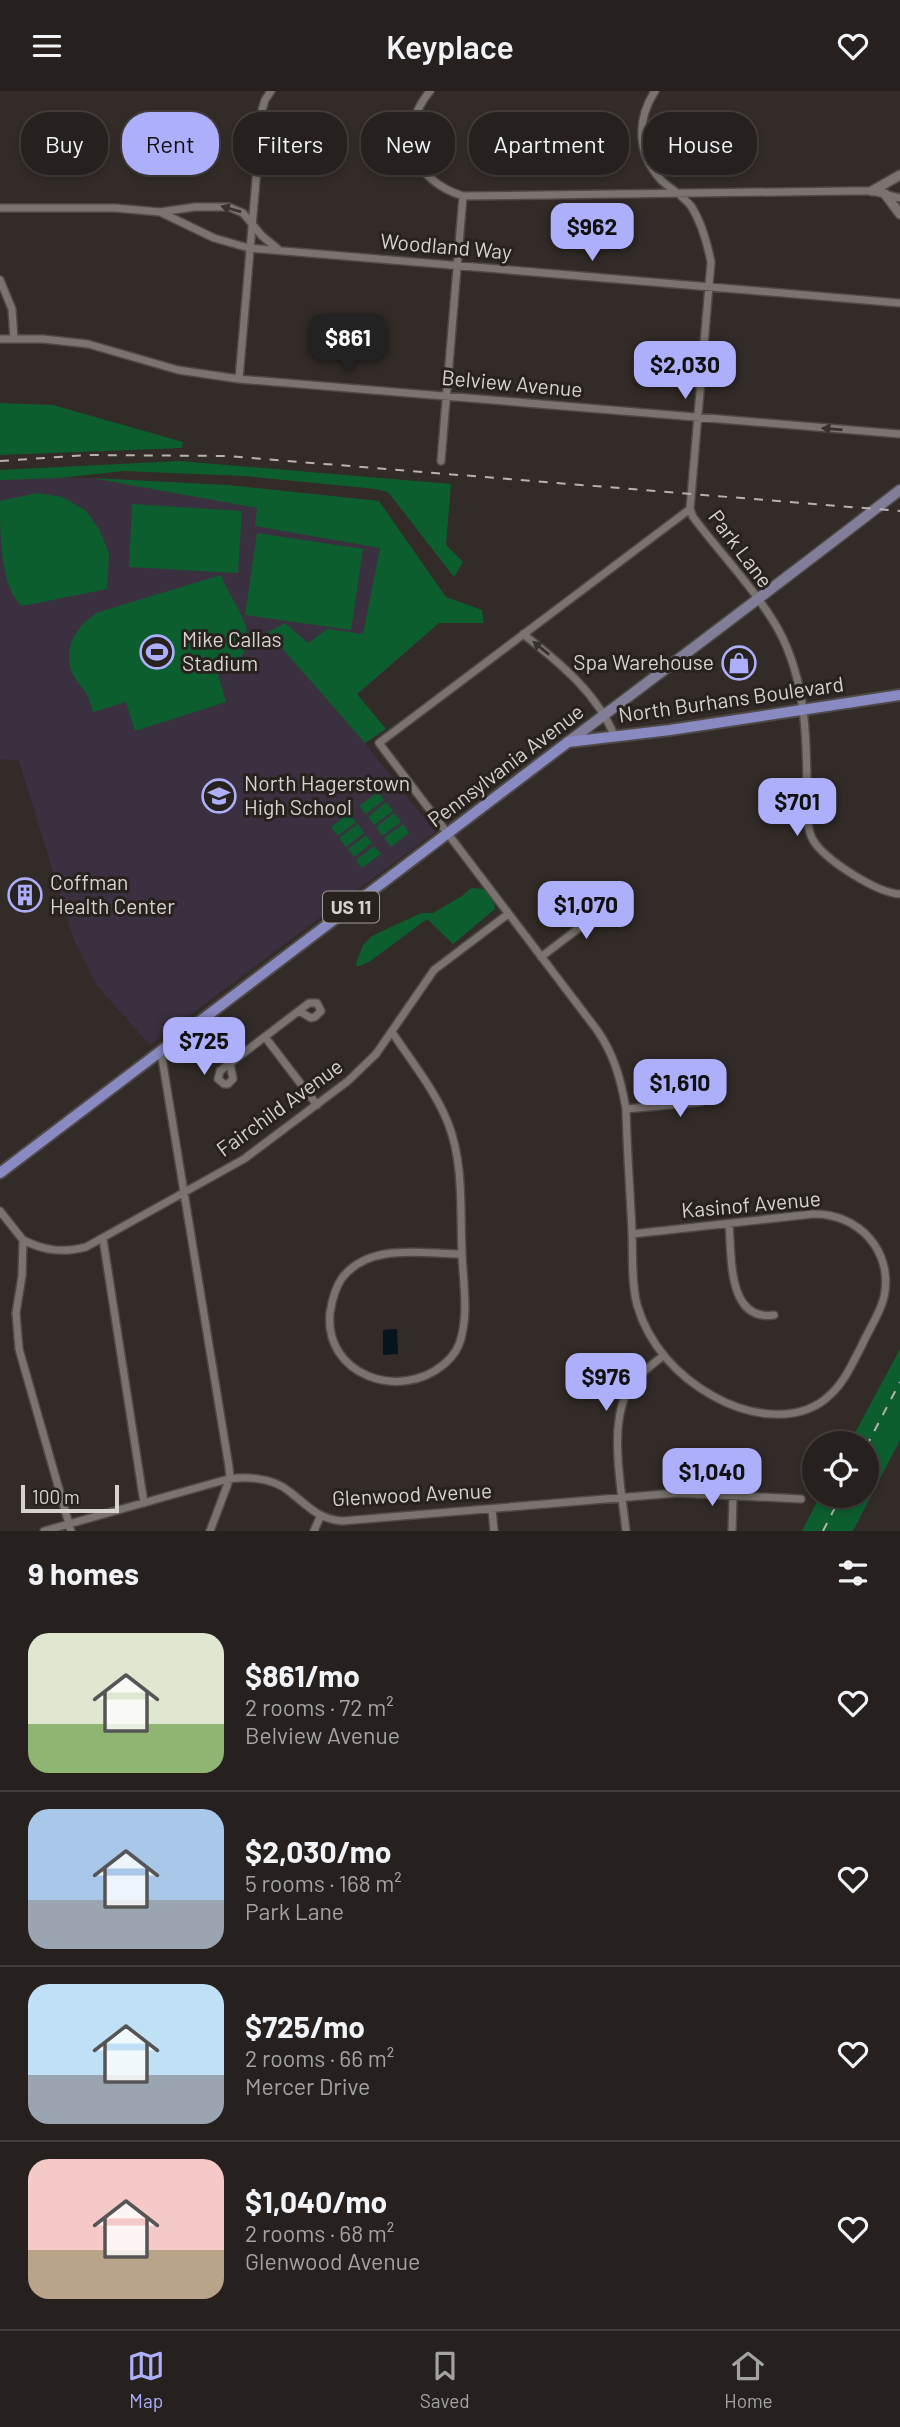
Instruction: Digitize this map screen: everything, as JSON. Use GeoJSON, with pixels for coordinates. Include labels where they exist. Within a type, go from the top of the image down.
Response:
{"type":"FeatureCollection","features":[{"type":"Feature","properties":{"kind":"main road","name":"Pennsylvania Avenue"},"geometry":{"type":"LineString","coordinates":[[0,1173],[900,490]]}},
{"type":"Feature","properties":{"kind":"main road","name":"North Burhans Boulevard"},"geometry":{"type":"LineString","coordinates":[[568,742],[900,695]]}},
{"type":"Feature","properties":{"kind":"street"},"geometry":{"type":"LineString","coordinates":[[260,91],[265,100]]}},
{"type":"Feature","properties":{"kind":"street"},"geometry":{"type":"LineString","coordinates":[[239,379],[251,221],[265,100],[271,91]]}},
{"type":"Feature","properties":{"kind":"street"},"geometry":{"type":"LineString","coordinates":[[430,91],[415,113],[412,150],[430,179],[447,191],[463,196],[872,191],[900,198]]}},
{"type":"Feature","properties":{"kind":"street","name":"Park Lane"},"geometry":{"type":"LineString","coordinates":[[655,91],[641,124],[648,162],[688,203],[703,229],[710,262],[690,509],[693,517],[778,629],[787,650],[804,709],[807,814],[813,840],[826,855],[872,886],[900,894]]}},
{"type":"Feature","properties":{"kind":"street"},"geometry":{"type":"LineString","coordinates":[[872,191],[900,175]]}},
{"type":"Feature","properties":{"kind":"street"},"geometry":{"type":"LineString","coordinates":[[885,194],[900,214]]}},
{"type":"Feature","properties":{"kind":"street"},"geometry":{"type":"LineString","coordinates":[[441,461],[463,196]]}},
{"type":"Feature","properties":{"kind":"street","name":"Woodland Way"},"geometry":{"type":"LineString","coordinates":[[0,208],[115,208],[160,212],[220,206],[235,209],[282,252]]}},
{"type":"Feature","properties":{"kind":"street","name":"Woodland Way"},"geometry":{"type":"LineString","coordinates":[[160,212],[214,238],[249,248],[900,303]]}},
{"type":"Feature","properties":{"kind":"street"},"geometry":{"type":"LineString","coordinates":[[0,280],[12,309],[14,339]]}},
{"type":"Feature","properties":{"kind":"street","name":"Belview Avenue"},"geometry":{"type":"LineString","coordinates":[[0,339],[88,344],[178,370],[239,379],[900,434]]}},
{"type":"Feature","properties":{"kind":"street"},"geometry":{"type":"LineString","coordinates":[[626,1531],[617,1436],[621,1407],[635,1381],[663,1356],[646,1328],[637,1303],[632,1270],[626,1109],[617,1069],[604,1040],[379,743],[690,509]]}},
{"type":"Feature","properties":{"kind":"street"},"geometry":{"type":"LineString","coordinates":[[523,634],[568,671],[606,714],[615,737]]}},
{"type":"Feature","properties":{"kind":"street"},"geometry":{"type":"LineString","coordinates":[[541,957],[604,909],[618,904],[626,905]]}},
{"type":"Feature","properties":{"kind":"street","name":"Fairchild Avenue"},"geometry":{"type":"LineString","coordinates":[[23,1240],[37,1247],[59,1251],[86,1247],[260,1149],[360,1072],[392,1032],[434,970],[508,914]]}},
{"type":"Feature","properties":{"kind":"street"},"geometry":{"type":"LineString","coordinates":[[230,1064],[299,1011]]}},
{"type":"Feature","properties":{"kind":"street"},"geometry":{"type":"LineString","coordinates":[[392,1032],[443,1112],[453,1137],[458,1173],[462,1254],[462,1336],[454,1355],[442,1367],[422,1377],[389,1381],[374,1379],[359,1373],[343,1358],[330,1332],[330,1313],[336,1288],[351,1268],[367,1258],[389,1253],[462,1254]]}},
{"type":"Feature","properties":{"kind":"street"},"geometry":{"type":"LineString","coordinates":[[265,1037],[317,1105]]}},
{"type":"Feature","properties":{"kind":"street"},"geometry":{"type":"LineString","coordinates":[[161,1052],[230,1478],[210,1531]]}},
{"type":"Feature","properties":{"kind":"street"},"geometry":{"type":"LineString","coordinates":[[626,1109],[701,1102],[720,1090]]}},
{"type":"Feature","properties":{"kind":"street"},"geometry":{"type":"LineString","coordinates":[[0,1211],[23,1240],[22,1276],[16,1313],[19,1349],[70,1527]]}},
{"type":"Feature","properties":{"kind":"street","name":"Kasinof Avenue"},"geometry":{"type":"LineString","coordinates":[[632,1234],[813,1214],[835,1215],[867,1233],[886,1272],[884,1297],[879,1311],[848,1371],[833,1393],[811,1409],[800,1413],[764,1413],[735,1407],[690,1382],[663,1356]]}},
{"type":"Feature","properties":{"kind":"street"},"geometry":{"type":"LineString","coordinates":[[729,1225],[734,1284],[738,1296],[750,1311],[758,1315],[774,1315]]}},
{"type":"Feature","properties":{"kind":"street"},"geometry":{"type":"LineString","coordinates":[[103,1239],[144,1503]]}},
{"type":"Feature","properties":{"kind":"street","name":"Glenwood Avenue"},"geometry":{"type":"LineString","coordinates":[[44,1531],[70,1527],[230,1478],[278,1484],[320,1517],[342,1521],[677,1493],[801,1499]]}},
{"type":"Feature","properties":{"kind":"street"},"geometry":{"type":"LineString","coordinates":[[732,1531],[733,1495]]}},
{"type":"Feature","properties":{"kind":"street"},"geometry":{"type":"LineString","coordinates":[[492,1509],[494,1531]]}},
{"type":"Feature","properties":{"kind":"street"},"geometry":{"type":"LineString","coordinates":[[314,1531],[320,1517]]}},
{"type":"Feature","properties":{"kind":"shaded area","name":"North Hagerstown High School"},"geometry":{"type":"Polygon","coordinates":[[[92,478],[227,485],[379,501],[439,623],[357,695],[386,729],[365,743],[435,832],[150,1045],[97,986],[74,940],[19,761],[0,759],[0,480],[92,478]]]}},
{"type":"Feature","properties":{"kind":"shaded area"},"geometry":{"type":"Polygon","coordinates":[[[397,1329],[398,1354],[383,1355],[383,1330],[397,1329]]]}},
{"type":"Feature","properties":{"kind":"green space"},"geometry":{"type":"Polygon","coordinates":[[[0,403],[53,405],[183,442],[182,448],[0,455],[0,403]]]}},
{"type":"Feature","properties":{"kind":"green space"},"geometry":{"type":"Polygon","coordinates":[[[179,461],[451,484],[446,545],[463,562],[454,577],[388,492],[376,489],[245,476],[124,471],[60,478],[0,480],[0,470],[179,461]]]}},
{"type":"Feature","properties":{"kind":"green space"},"geometry":{"type":"Polygon","coordinates":[[[92,478],[227,485],[379,501],[446,597],[482,610],[484,623],[439,623],[357,694],[386,729],[365,743],[268,632],[285,623],[308,643],[327,629],[363,634],[380,548],[255,526],[257,508],[92,478]]]}},
{"type":"Feature","properties":{"kind":"green space"},"geometry":{"type":"Polygon","coordinates":[[[37,493],[62,497],[85,510],[99,529],[109,553],[107,589],[22,606],[15,598],[5,573],[0,501],[37,493]]]}},
{"type":"Feature","properties":{"kind":"green space"},"geometry":{"type":"Polygon","coordinates":[[[132,504],[242,511],[238,573],[129,567],[132,504]]]}},
{"type":"Feature","properties":{"kind":"green space"},"geometry":{"type":"Polygon","coordinates":[[[257,533],[363,549],[351,630],[245,615],[257,533]]]}},
{"type":"Feature","properties":{"kind":"green space","name":"Mike Callas Stadium"},"geometry":{"type":"Polygon","coordinates":[[[221,575],[241,615],[248,640],[235,663],[218,674],[226,702],[135,731],[126,702],[93,712],[88,696],[69,663],[71,645],[79,629],[99,612],[221,575]]]}},
{"type":"Feature","properties":{"kind":"green space"},"geometry":{"type":"Polygon","coordinates":[[[378,792],[384,800],[366,814],[359,806],[378,792]]]}},
{"type":"Feature","properties":{"kind":"green space"},"geometry":{"type":"Polygon","coordinates":[[[386,802],[393,811],[374,825],[368,817],[386,802]]]}},
{"type":"Feature","properties":{"kind":"green space"},"geometry":{"type":"Polygon","coordinates":[[[349,813],[356,822],[338,836],[331,827],[349,813]]]}},
{"type":"Feature","properties":{"kind":"green space"},"geometry":{"type":"Polygon","coordinates":[[[394,813],[401,822],[382,836],[376,827],[394,813]]]}},
{"type":"Feature","properties":{"kind":"green space"},"geometry":{"type":"Polygon","coordinates":[[[358,824],[364,833],[346,847],[339,838],[358,824]]]}},
{"type":"Feature","properties":{"kind":"green space"},"geometry":{"type":"Polygon","coordinates":[[[403,824],[409,833],[391,847],[384,838],[403,824]]]}},
{"type":"Feature","properties":{"kind":"green space"},"geometry":{"type":"Polygon","coordinates":[[[366,835],[372,843],[354,857],[348,849],[366,835]]]}},
{"type":"Feature","properties":{"kind":"green space"},"geometry":{"type":"Polygon","coordinates":[[[374,846],[381,854],[362,868],[356,860],[374,846]]]}},
{"type":"Feature","properties":{"kind":"green space"},"geometry":{"type":"Polygon","coordinates":[[[471,888],[483,889],[493,897],[495,909],[453,944],[427,919],[369,962],[357,967],[363,945],[372,936],[421,913],[433,913],[471,888]]]}},
{"type":"Feature","properties":{"kind":"green space"},"geometry":{"type":"Polygon","coordinates":[[[900,1349],[900,1440],[879,1481],[879,1431],[856,1431],[900,1349]]]}},
{"type":"Feature","properties":{"kind":"green space"},"geometry":{"type":"Polygon","coordinates":[[[814,1508],[865,1508],[853,1531],[802,1531],[814,1508]]]}},
{"type":"Feature","properties":{"kind":"railway"},"geometry":{"type":"LineString","coordinates":[[0,461],[88,455],[227,456],[900,511]]}},
{"type":"Feature","properties":{"kind":"railway"},"geometry":{"type":"LineString","coordinates":[[874,1431],[900,1382]]}},
{"type":"Feature","properties":{"kind":"railway"},"geometry":{"type":"LineString","coordinates":[[823,1531],[835,1508]]}},
{"type":"Feature","properties":{"kind":"place","name":"Mike Callas Stadium"},"geometry":{"type":"Point","coordinates":[157,652]}},
{"type":"Feature","properties":{"kind":"place","name":"Spa Warehouse"},"geometry":{"type":"Point","coordinates":[739,663]}},
{"type":"Feature","properties":{"kind":"place","name":"North Hagerstown High School"},"geometry":{"type":"Point","coordinates":[219,796]}},
{"type":"Feature","properties":{"kind":"place","name":"Coffman Health Center"},"geometry":{"type":"Point","coordinates":[25,895]}}]}
